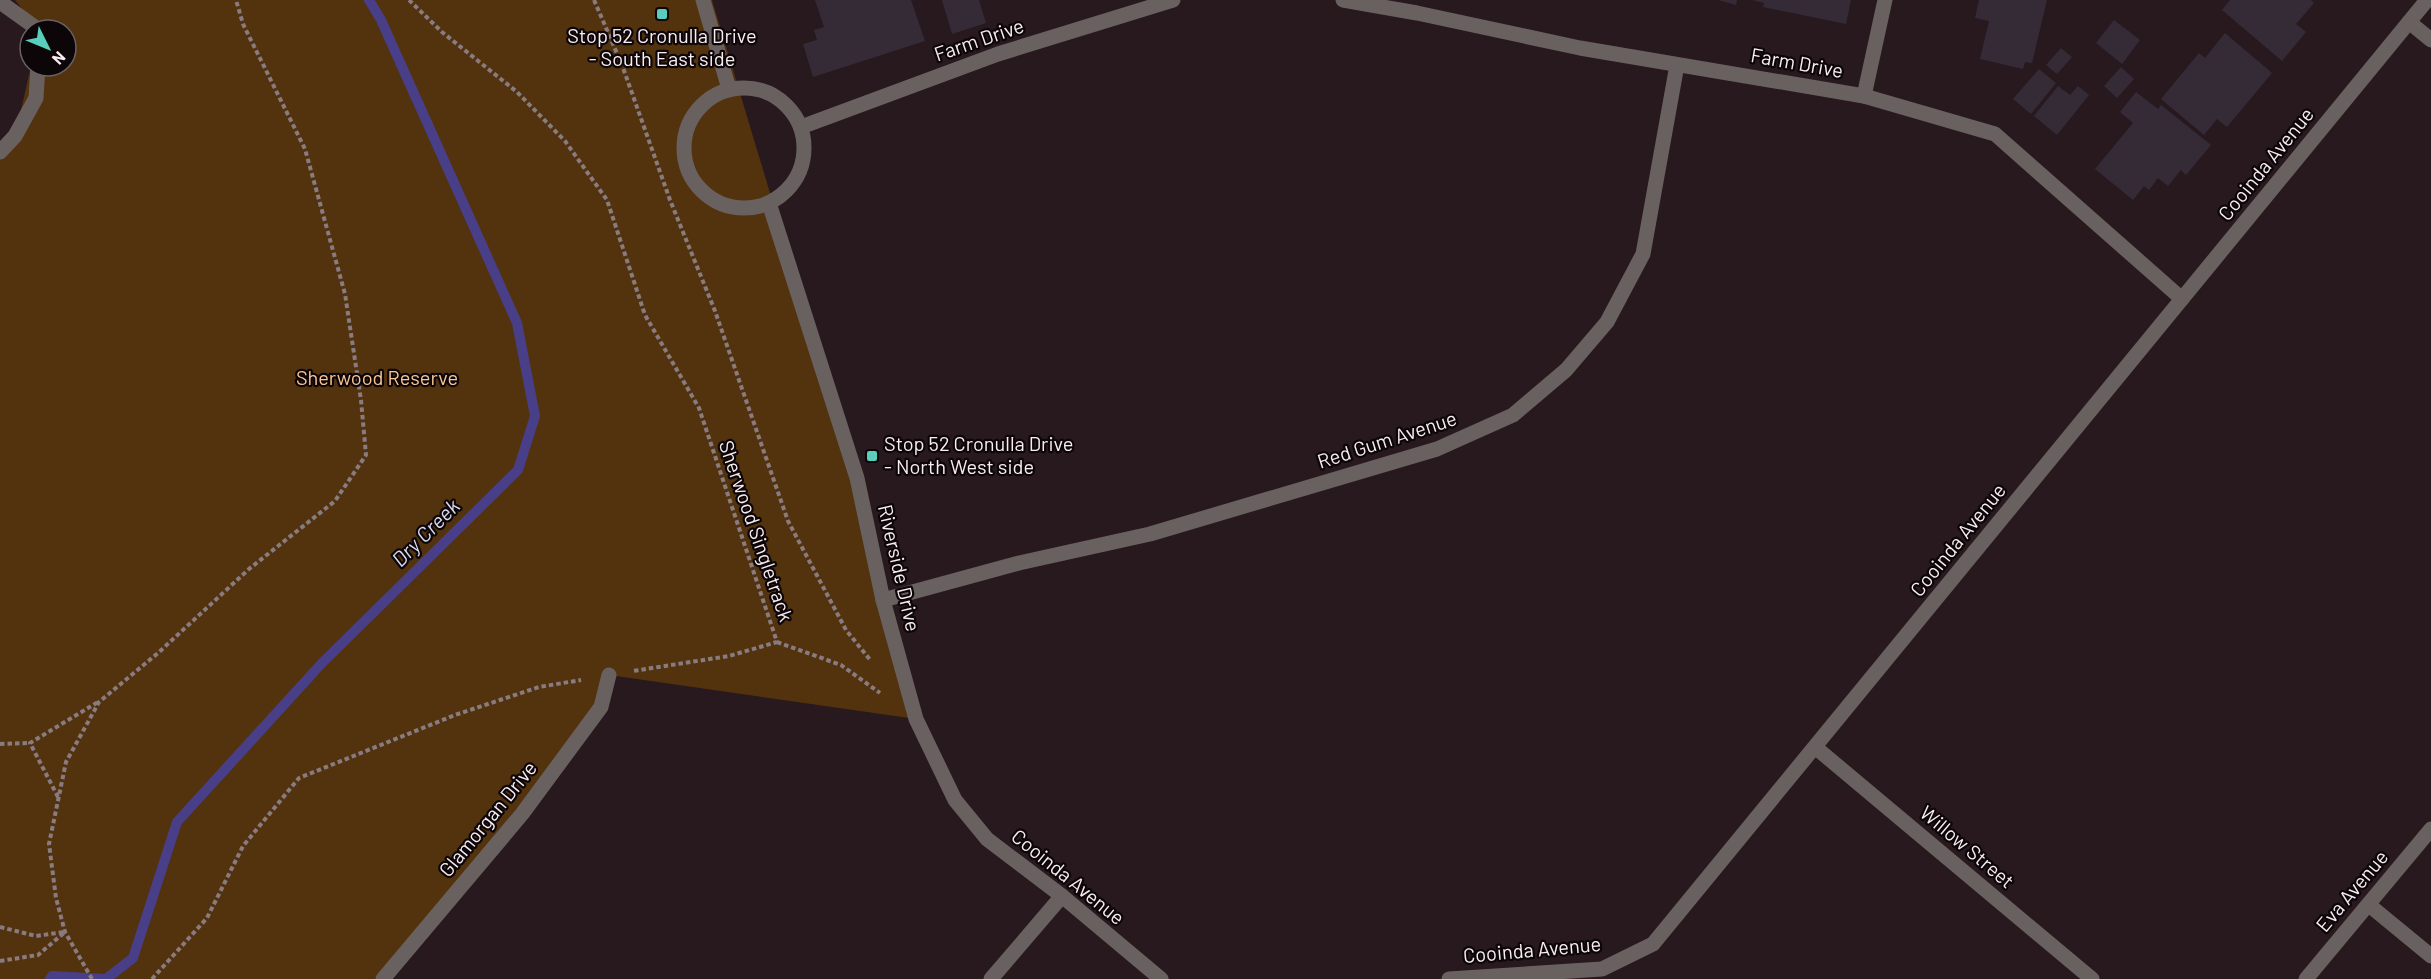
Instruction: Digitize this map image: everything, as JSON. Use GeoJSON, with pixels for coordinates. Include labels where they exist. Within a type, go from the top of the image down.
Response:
{"type":"FeatureCollection","features":[{"type":"Feature","properties":{"kind":"street"},"geometry":{"type":"LineString","coordinates":[[704,0],[729,89]]}},
{"type":"Feature","properties":{"kind":"street","name":"Farm Drive"},"geometry":{"type":"LineString","coordinates":[[801,127],[998,54],[1173,0]]}},
{"type":"Feature","properties":{"kind":"street","name":"Farm Drive"},"geometry":{"type":"LineString","coordinates":[[1343,0],[1417,13],[1580,48],[1864,96],[1995,135],[2182,300]]}},
{"type":"Feature","properties":{"kind":"street"},"geometry":{"type":"LineString","coordinates":[[1864,96],[1885,0]]}},
{"type":"Feature","properties":{"kind":"street","name":"Cooinda Avenue"},"geometry":{"type":"LineString","coordinates":[[1449,979],[1602,969],[1653,944],[2427,0]]}},
{"type":"Feature","properties":{"kind":"street"},"geometry":{"type":"LineString","coordinates":[[0,2],[22,18]]}},
{"type":"Feature","properties":{"kind":"street"},"geometry":{"type":"LineString","coordinates":[[2409,22],[2431,40]]}},
{"type":"Feature","properties":{"kind":"street","name":"Red Gum Avenue"},"geometry":{"type":"LineString","coordinates":[[883,600],[1019,563],[1150,534],[1437,449],[1513,415],[1566,370],[1607,322],[1643,254],[1677,64]]}},
{"type":"Feature","properties":{"kind":"street"},"geometry":{"type":"LineString","coordinates":[[0,152],[15,136],[36,98],[37,78]]}},
{"type":"Feature","properties":{"kind":"street"},"geometry":{"type":"LineString","coordinates":[[747,87],[764,90],[780,99],[793,111],[801,127],[805,145],[803,163],[796,180],[784,193],[769,203],[747,209],[725,206],[705,195],[691,178],[684,157],[684,135],[693,114],[708,98],[729,89],[747,87]]}},
{"type":"Feature","properties":{"kind":"street","name":"Riverside Drive"},"geometry":{"type":"LineString","coordinates":[[769,203],[857,478],[883,600],[916,719],[955,800]]}},
{"type":"Feature","properties":{"kind":"street","name":"Glamorgan Drive"},"geometry":{"type":"LineString","coordinates":[[383,979],[542,788],[601,707],[609,675]]}},
{"type":"Feature","properties":{"kind":"street","name":"Willow Street"},"geometry":{"type":"LineString","coordinates":[[1815,747],[2092,979]]}},
{"type":"Feature","properties":{"kind":"street","name":"Cooinda Avenue"},"geometry":{"type":"LineString","coordinates":[[955,800],[987,839],[1062,896],[1161,979]]}},
{"type":"Feature","properties":{"kind":"street","name":"Eva Avenue"},"geometry":{"type":"LineString","coordinates":[[2306,979],[2431,829]]}},
{"type":"Feature","properties":{"kind":"street"},"geometry":{"type":"LineString","coordinates":[[991,979],[1062,896]]}},
{"type":"Feature","properties":{"kind":"street"},"geometry":{"type":"LineString","coordinates":[[2369,905],[2431,956]]}},
{"type":"Feature","properties":{"kind":"path"},"geometry":{"type":"LineString","coordinates":[[0,744],[30,743],[99,702],[249,569],[335,501],[366,454],[361,400],[345,294],[305,149],[243,24],[236,0]]}},
{"type":"Feature","properties":{"kind":"path","name":"Sherwood Singletrack"},"geometry":{"type":"LineString","coordinates":[[152,979],[207,918],[243,846],[299,778],[455,715],[539,687],[729,656],[777,642],[699,408],[645,315],[607,200],[565,141],[525,100],[442,32],[409,0]]}},
{"type":"Feature","properties":{"kind":"path"},"geometry":{"type":"LineString","coordinates":[[594,0],[622,64],[670,200],[715,311],[788,521],[846,630],[874,665]]}},
{"type":"Feature","properties":{"kind":"path"},"geometry":{"type":"LineString","coordinates":[[777,642],[841,665],[916,719]]}},
{"type":"Feature","properties":{"kind":"path"},"geometry":{"type":"LineString","coordinates":[[92,979],[65,932],[56,898],[49,844],[66,762],[99,702]]}},
{"type":"Feature","properties":{"kind":"path"},"geometry":{"type":"LineString","coordinates":[[30,743],[59,798]]}},
{"type":"Feature","properties":{"kind":"path"},"geometry":{"type":"LineString","coordinates":[[0,927],[36,936],[65,932]]}},
{"type":"Feature","properties":{"kind":"path"},"geometry":{"type":"LineString","coordinates":[[0,961],[38,955],[65,932]]}},
{"type":"Feature","properties":{"kind":"green space","name":"Sherwood Reserve"},"geometry":{"type":"Polygon","coordinates":[[[15,0],[712,0],[841,429],[916,719],[609,675],[601,707],[383,979],[0,979],[0,153],[15,136],[28,78],[78,78],[78,18],[29,18],[15,0]]]}},
{"type":"Feature","properties":{"kind":"building"},"geometry":{"type":"Polygon","coordinates":[[[815,0],[911,0],[925,41],[813,77],[803,44],[817,40],[814,30],[824,27],[815,0]]]}},
{"type":"Feature","properties":{"kind":"building"},"geometry":{"type":"Polygon","coordinates":[[[942,0],[979,0],[986,23],[952,34],[942,0]]]}},
{"type":"Feature","properties":{"kind":"building"},"geometry":{"type":"Polygon","coordinates":[[[1718,0],[1737,0],[1736,5],[1718,0]]]}},
{"type":"Feature","properties":{"kind":"building"},"geometry":{"type":"Polygon","coordinates":[[[1752,0],[1851,0],[1846,24],[1763,7],[1764,3],[1752,0]]]}},
{"type":"Feature","properties":{"kind":"building"},"geometry":{"type":"Polygon","coordinates":[[[1979,0],[2047,0],[2032,63],[2025,62],[2023,69],[1980,59],[1989,21],[1975,18],[1979,0]]]}},
{"type":"Feature","properties":{"kind":"building"},"geometry":{"type":"Polygon","coordinates":[[[2230,0],[2311,0],[2314,3],[2296,24],[2306,32],[2282,61],[2222,10],[2230,0]]]}},
{"type":"Feature","properties":{"kind":"building"},"geometry":{"type":"Polygon","coordinates":[[[2114,20],[2140,40],[2122,64],[2096,43],[2114,20]]]}},
{"type":"Feature","properties":{"kind":"building"},"geometry":{"type":"Polygon","coordinates":[[[2225,33],[2272,73],[2227,127],[2217,119],[2204,135],[2161,99],[2199,53],[2205,58],[2225,33]]]}},
{"type":"Feature","properties":{"kind":"building"},"geometry":{"type":"Polygon","coordinates":[[[2061,48],[2072,57],[2057,74],[2046,65],[2061,48]]]}},
{"type":"Feature","properties":{"kind":"building"},"geometry":{"type":"Polygon","coordinates":[[[2121,67],[2134,79],[2117,98],[2104,86],[2121,67]]]}},
{"type":"Feature","properties":{"kind":"building"},"geometry":{"type":"Polygon","coordinates":[[[2039,69],[2056,83],[2031,114],[2013,99],[2039,69]]]}},
{"type":"Feature","properties":{"kind":"building"},"geometry":{"type":"Polygon","coordinates":[[[2058,86],[2070,95],[2078,86],[2089,95],[2057,135],[2034,116],[2058,86]]]}},
{"type":"Feature","properties":{"kind":"building"},"geometry":{"type":"Polygon","coordinates":[[[2136,92],[2158,109],[2161,105],[2211,145],[2186,175],[2181,170],[2168,186],[2158,178],[2149,190],[2144,186],[2133,200],[2095,169],[2133,123],[2120,112],[2136,92]]]}},
{"type":"Feature","properties":{"kind":"waterway","name":"Dry Creek"},"geometry":{"type":"LineString","coordinates":[[50,979],[52,976],[106,979],[133,958],[177,822],[322,663],[518,470],[535,416],[517,323],[381,20],[369,0]]}},
{"type":"Feature","properties":{"kind":"place","name":"Stop 52 Cronulla Drive - South East side"},"geometry":{"type":"Point","coordinates":[662,14]}},
{"type":"Feature","properties":{"kind":"place","name":"Stop 52 Cronulla Drive - North West side"},"geometry":{"type":"Point","coordinates":[872,456]}}]}
